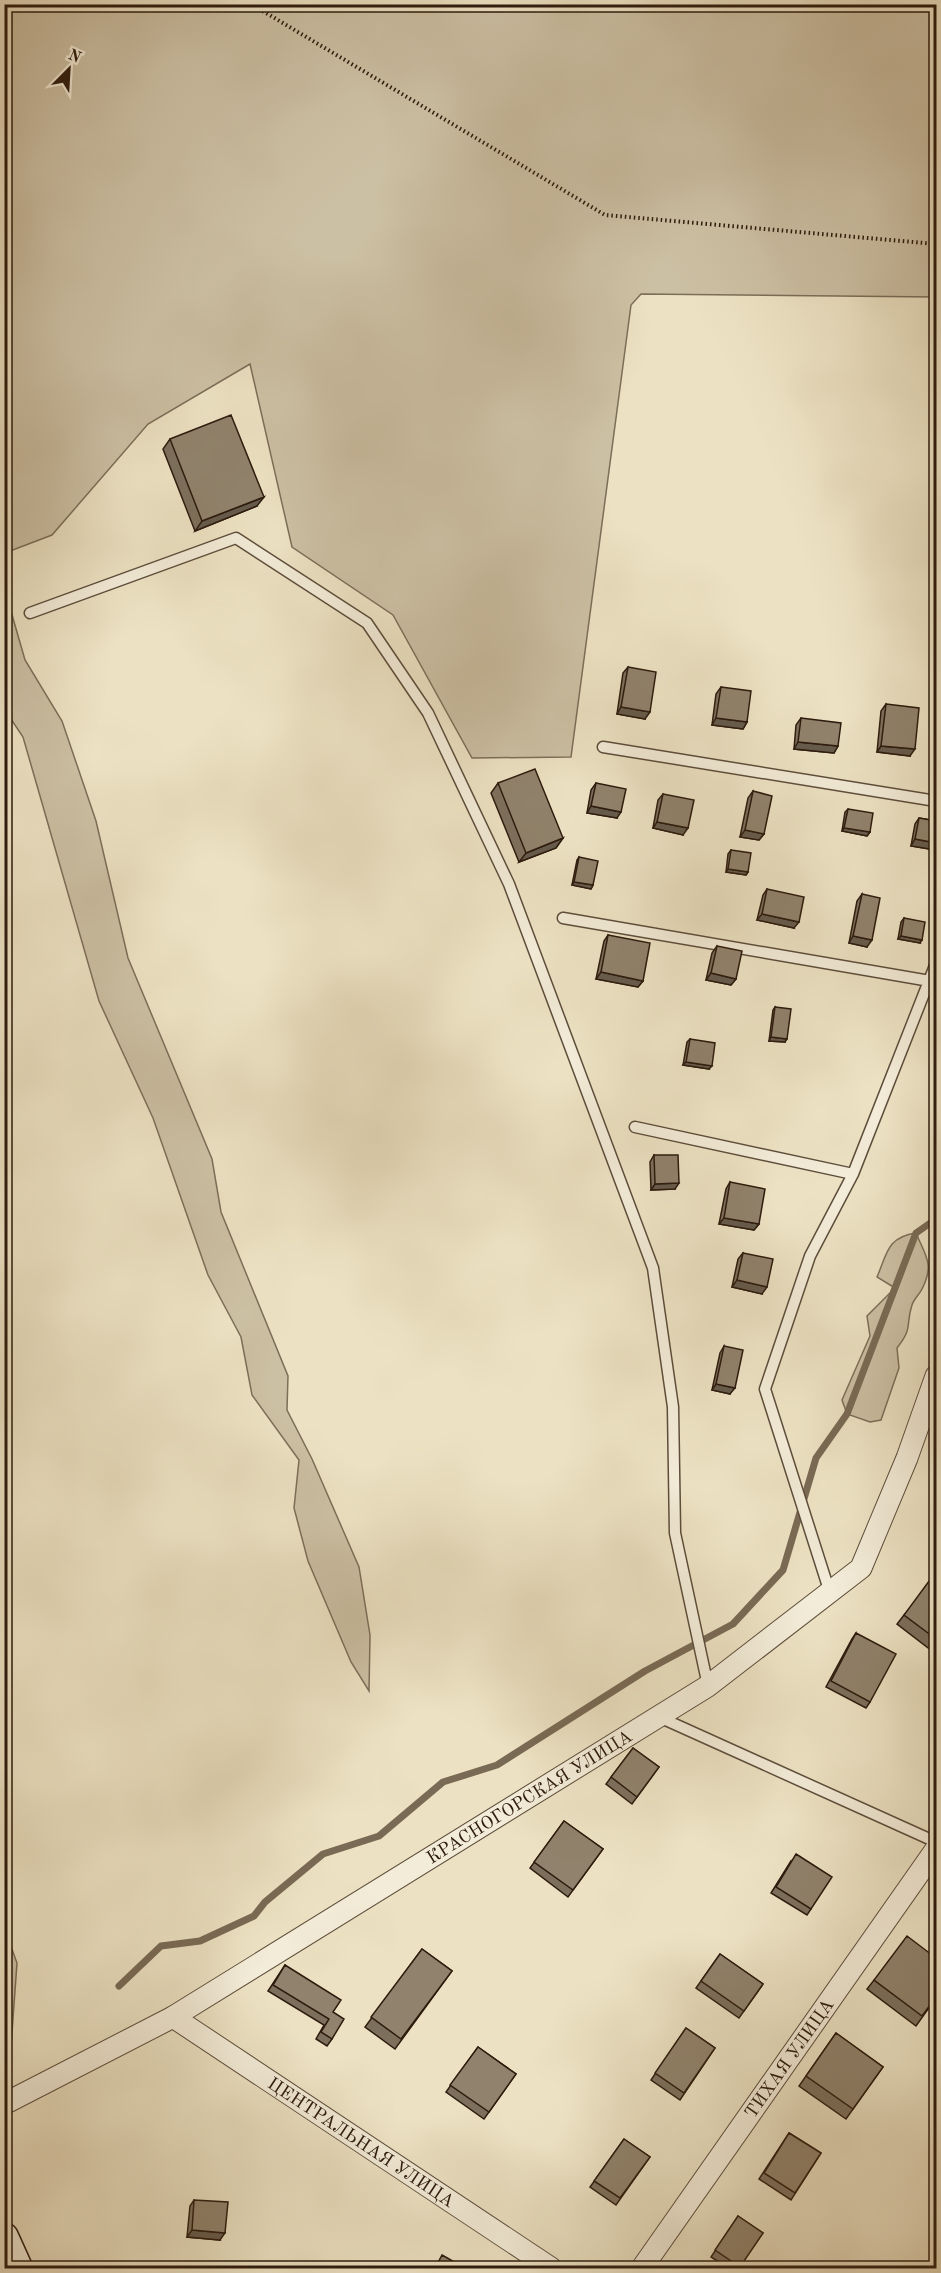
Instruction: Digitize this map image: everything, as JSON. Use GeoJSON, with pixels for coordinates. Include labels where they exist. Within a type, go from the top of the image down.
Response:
{"type":"FeatureCollection","features":[{"type":"Feature","properties":{"kind":"main road"},"geometry":{"type":"LineString","coordinates":[[4,2236],[18,2268]]}},
{"type":"Feature","properties":{"kind":"street","name":"КРАСНОГОРСКАЯ УЛИЦА"},"geometry":{"type":"LineString","coordinates":[[4,2104],[20,2099],[173,2017],[658,1717],[708,1686],[830,1593],[861,1568],[907,1458],[936,1376]]}},
{"type":"Feature","properties":{"kind":"street","name":"ТИХАЯ УЛИЦА"},"geometry":{"type":"LineString","coordinates":[[642,2268],[936,1849]]}},
{"type":"Feature","properties":{"kind":"street","name":"ЦЕНТРАЛЬНАЯ УЛИЦА"},"geometry":{"type":"LineString","coordinates":[[173,2017],[551,2268]]}},
{"type":"Feature","properties":{"kind":"lane"},"geometry":{"type":"LineString","coordinates":[[30,613],[236,538],[367,623],[428,713],[509,884],[653,1268],[674,1407],[675,1533],[708,1686]]}},
{"type":"Feature","properties":{"kind":"lane"},"geometry":{"type":"LineString","coordinates":[[603,747],[936,801]]}},
{"type":"Feature","properties":{"kind":"lane"},"geometry":{"type":"LineString","coordinates":[[563,918],[930,981]]}},
{"type":"Feature","properties":{"kind":"lane"},"geometry":{"type":"LineString","coordinates":[[830,1593],[765,1389],[810,1256],[853,1174],[936,963]]}},
{"type":"Feature","properties":{"kind":"lane"},"geometry":{"type":"LineString","coordinates":[[635,1127],[853,1174]]}},
{"type":"Feature","properties":{"kind":"lane"},"geometry":{"type":"LineString","coordinates":[[658,1717],[936,1842]]}},
{"type":"Feature","properties":{"kind":"path"},"geometry":{"type":"LineString","coordinates":[[251,4],[605,214],[936,244]]}},
{"type":"Feature","properties":{"kind":"shaded area"},"geometry":{"type":"Polygon","coordinates":[[[5,4],[936,5],[936,297],[641,294],[631,305],[571,757],[472,758],[393,615],[292,547],[250,364],[148,424],[52,535],[5,553],[5,4]]]}},
{"type":"Feature","properties":{"kind":"shaded area"},"geometry":{"type":"Polygon","coordinates":[[[4,587],[25,660],[62,721],[96,821],[128,958],[212,1159],[221,1212],[288,1376],[287,1410],[312,1459],[359,1567],[370,1635],[369,1691],[351,1662],[308,1561],[294,1508],[299,1460],[252,1395],[241,1337],[208,1275],[153,1118],[99,1001],[23,737],[5,710],[4,587]]]}},
{"type":"Feature","properties":{"kind":"shaded area"},"geometry":{"type":"Polygon","coordinates":[[[916,1233],[927,1260],[928,1273],[912,1305],[906,1335],[897,1348],[899,1368],[881,1420],[870,1422],[847,1414],[842,1400],[870,1336],[867,1316],[895,1288],[877,1277],[886,1254],[899,1238],[916,1233]]]}},
{"type":"Feature","properties":{"kind":"shaded area"},"geometry":{"type":"Polygon","coordinates":[[[5,1930],[17,1963],[10,2060],[4,2059],[5,1930]]]}},
{"type":"Feature","properties":{"kind":"building"},"geometry":{"type":"Polygon","coordinates":[[[231,415],[264,497],[202,521],[170,439],[231,415]]]}},
{"type":"Feature","properties":{"kind":"building"},"geometry":{"type":"Polygon","coordinates":[[[628,667],[656,672],[650,712],[621,707],[628,667]]]}},
{"type":"Feature","properties":{"kind":"building"},"geometry":{"type":"Polygon","coordinates":[[[721,687],[751,691],[747,722],[716,718],[721,687]]]}},
{"type":"Feature","properties":{"kind":"building"},"geometry":{"type":"Polygon","coordinates":[[[886,704],[919,708],[915,749],[881,746],[886,704]]]}},
{"type":"Feature","properties":{"kind":"building"},"geometry":{"type":"Polygon","coordinates":[[[801,718],[841,723],[838,746],[798,742],[801,718]]]}},
{"type":"Feature","properties":{"kind":"building"},"geometry":{"type":"Polygon","coordinates":[[[535,769],[563,838],[526,853],[498,783],[535,769]]]}},
{"type":"Feature","properties":{"kind":"building"},"geometry":{"type":"Polygon","coordinates":[[[596,783],[626,789],[621,812],[591,806],[596,783]]]}},
{"type":"Feature","properties":{"kind":"building"},"geometry":{"type":"Polygon","coordinates":[[[753,791],[772,796],[764,834],[745,830],[753,791]]]}},
{"type":"Feature","properties":{"kind":"building"},"geometry":{"type":"Polygon","coordinates":[[[663,794],[694,800],[688,828],[657,822],[663,794]]]}},
{"type":"Feature","properties":{"kind":"building"},"geometry":{"type":"Polygon","coordinates":[[[848,809],[873,813],[870,832],[844,828],[848,809]]]}},
{"type":"Feature","properties":{"kind":"building"},"geometry":{"type":"Polygon","coordinates":[[[919,818],[936,821],[936,843],[915,839],[919,818]]]}},
{"type":"Feature","properties":{"kind":"building"},"geometry":{"type":"Polygon","coordinates":[[[731,850],[751,853],[748,872],[728,869],[731,850]]]}},
{"type":"Feature","properties":{"kind":"building"},"geometry":{"type":"Polygon","coordinates":[[[579,857],[598,861],[593,885],[574,882],[579,857]]]}},
{"type":"Feature","properties":{"kind":"building"},"geometry":{"type":"Polygon","coordinates":[[[767,889],[804,897],[799,922],[762,914],[767,889]]]}},
{"type":"Feature","properties":{"kind":"building"},"geometry":{"type":"Polygon","coordinates":[[[862,894],[880,898],[872,940],[853,936],[862,894]]]}},
{"type":"Feature","properties":{"kind":"building"},"geometry":{"type":"Polygon","coordinates":[[[904,918],[925,922],[922,940],[901,936],[904,918]]]}},
{"type":"Feature","properties":{"kind":"building"},"geometry":{"type":"Polygon","coordinates":[[[608,935],[650,943],[643,981],[601,972],[608,935]]]}},
{"type":"Feature","properties":{"kind":"building"},"geometry":{"type":"Polygon","coordinates":[[[717,946],[742,951],[736,979],[711,973],[717,946]]]}},
{"type":"Feature","properties":{"kind":"building"},"geometry":{"type":"Polygon","coordinates":[[[775,1007],[791,1009],[787,1039],[771,1037],[775,1007]]]}},
{"type":"Feature","properties":{"kind":"building"},"geometry":{"type":"Polygon","coordinates":[[[690,1039],[715,1043],[712,1066],[686,1062],[690,1039]]]}},
{"type":"Feature","properties":{"kind":"building"},"geometry":{"type":"Polygon","coordinates":[[[654,1155],[678,1155],[679,1183],[655,1184],[654,1155]]]}},
{"type":"Feature","properties":{"kind":"building"},"geometry":{"type":"Polygon","coordinates":[[[730,1182],[765,1189],[759,1224],[724,1218],[730,1182]]]}},
{"type":"Feature","properties":{"kind":"building"},"geometry":{"type":"Polygon","coordinates":[[[743,1253],[773,1259],[767,1287],[737,1280],[743,1253]]]}},
{"type":"Feature","properties":{"kind":"building"},"geometry":{"type":"Polygon","coordinates":[[[724,1346],[743,1350],[735,1388],[716,1384],[724,1346]]]}},
{"type":"Feature","properties":{"kind":"building"},"geometry":{"type":"Polygon","coordinates":[[[932,1577],[936,1580],[936,1639],[904,1615],[932,1577]]]}},
{"type":"Feature","properties":{"kind":"building"},"geometry":{"type":"Polygon","coordinates":[[[856,1633],[896,1654],[870,1702],[831,1681],[856,1633]]]}},
{"type":"Feature","properties":{"kind":"building"},"geometry":{"type":"Polygon","coordinates":[[[633,1748],[659,1767],[637,1797],[611,1777],[633,1748]]]}},
{"type":"Feature","properties":{"kind":"building"},"geometry":{"type":"Polygon","coordinates":[[[564,1821],[603,1849],[573,1890],[534,1862],[564,1821]]]}},
{"type":"Feature","properties":{"kind":"building"},"geometry":{"type":"Polygon","coordinates":[[[796,1854],[832,1877],[811,1909],[776,1887],[796,1854]]]}},
{"type":"Feature","properties":{"kind":"building"},"geometry":{"type":"Polygon","coordinates":[[[907,1936],[936,1958],[936,1997],[922,2016],[874,1980],[907,1936]]]}},
{"type":"Feature","properties":{"kind":"building"},"geometry":{"type":"Polygon","coordinates":[[[422,1949],[452,1971],[401,2039],[371,2017],[422,1949]]]}},
{"type":"Feature","properties":{"kind":"building"},"geometry":{"type":"Polygon","coordinates":[[[720,1954],[763,1984],[744,2011],[701,1981],[720,1954]]]}},
{"type":"Feature","properties":{"kind":"building"},"geometry":{"type":"Polygon","coordinates":[[[285,1965],[341,2000],[333,2012],[344,2019],[332,2039],[321,2032],[329,2019],[273,1985],[285,1965]]]}},
{"type":"Feature","properties":{"kind":"building"},"geometry":{"type":"Polygon","coordinates":[[[686,2028],[715,2048],[684,2093],[655,2073],[686,2028]]]}},
{"type":"Feature","properties":{"kind":"building"},"geometry":{"type":"Polygon","coordinates":[[[836,2033],[883,2067],[853,2109],[806,2076],[836,2033]]]}},
{"type":"Feature","properties":{"kind":"building"},"geometry":{"type":"Polygon","coordinates":[[[478,2047],[516,2074],[489,2112],[450,2085],[478,2047]]]}},
{"type":"Feature","properties":{"kind":"building"},"geometry":{"type":"Polygon","coordinates":[[[789,2133],[821,2153],[795,2193],[764,2173],[789,2133]]]}},
{"type":"Feature","properties":{"kind":"building"},"geometry":{"type":"Polygon","coordinates":[[[624,2139],[650,2157],[620,2198],[594,2181],[624,2139]]]}},
{"type":"Feature","properties":{"kind":"building"},"geometry":{"type":"Polygon","coordinates":[[[194,2200],[228,2202],[225,2233],[192,2230],[194,2200]]]}},
{"type":"Feature","properties":{"kind":"building"},"geometry":{"type":"Polygon","coordinates":[[[738,2216],[763,2233],[740,2267],[715,2250],[738,2216]]]}},
{"type":"Feature","properties":{"kind":"building"},"geometry":{"type":"Polygon","coordinates":[[[442,2255],[465,2268],[435,2268],[442,2255]]]}},
{"type":"Feature","properties":{"kind":"waterway"},"geometry":{"type":"LineString","coordinates":[[119,1986],[161,1946],[200,1941],[254,1916],[265,1902],[323,1854],[379,1836],[443,1782],[497,1765],[645,1671],[733,1624],[783,1570],[816,1458],[847,1414],[916,1233],[936,1219]]}}]}
